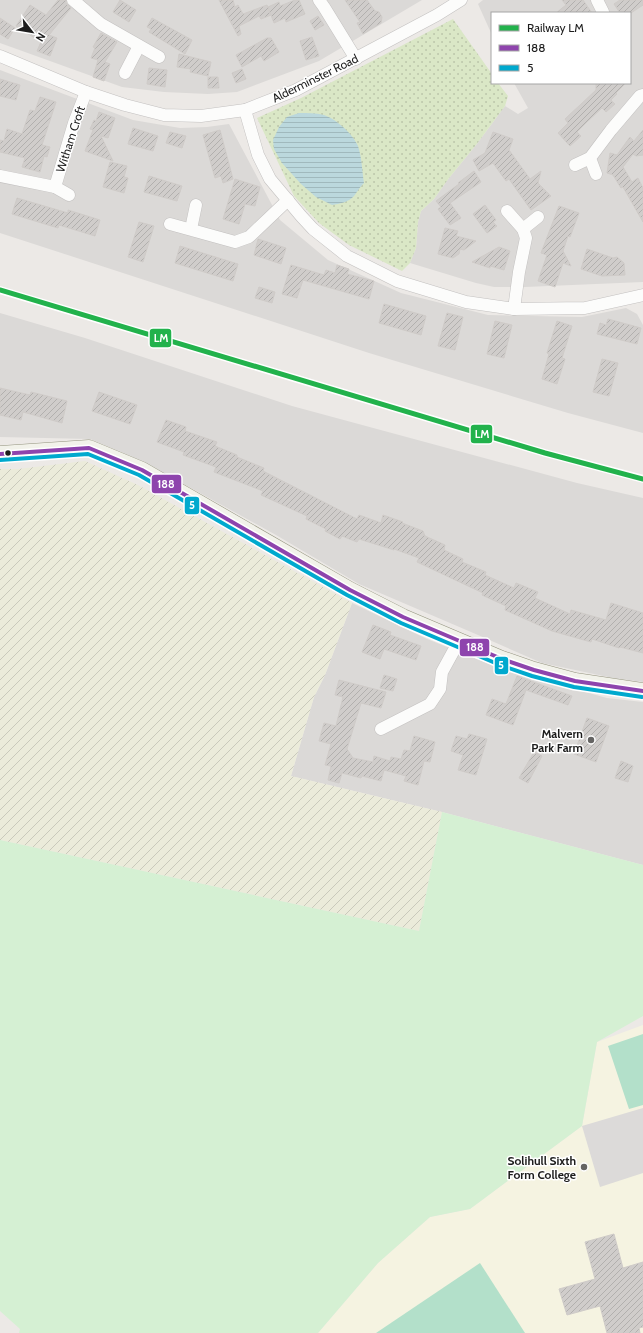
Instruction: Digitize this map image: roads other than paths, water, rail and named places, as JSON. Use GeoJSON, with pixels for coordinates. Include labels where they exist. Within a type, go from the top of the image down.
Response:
{"type":"FeatureCollection","features":[{"type":"Feature","properties":{"kind":"street"},"geometry":{"type":"LineString","coordinates":[[73,0],[101,24],[159,57]]}},
{"type":"Feature","properties":{"kind":"street"},"geometry":{"type":"LineString","coordinates":[[319,0],[356,59]]}},
{"type":"Feature","properties":{"kind":"street","name":"Alderminster Road"},"geometry":{"type":"LineString","coordinates":[[0,56],[86,92],[126,105],[164,115],[201,116],[245,110],[296,90],[437,15],[460,0]]}},
{"type":"Feature","properties":{"kind":"street"},"geometry":{"type":"LineString","coordinates":[[597,0],[603,12]]}},
{"type":"Feature","properties":{"kind":"street"},"geometry":{"type":"LineString","coordinates":[[125,73],[139,46]]}},
{"type":"Feature","properties":{"kind":"street","name":"Witham Croft"},"geometry":{"type":"LineString","coordinates":[[55,187],[74,123],[86,92]]}},
{"type":"Feature","properties":{"kind":"street"},"geometry":{"type":"LineString","coordinates":[[575,165],[590,158],[611,130],[640,96],[643,95]]}},
{"type":"Feature","properties":{"kind":"street"},"geometry":{"type":"LineString","coordinates":[[245,110],[258,155],[270,179],[313,229],[347,256],[397,282],[466,302],[514,309],[585,308],[643,295]]}},
{"type":"Feature","properties":{"kind":"street"},"geometry":{"type":"LineString","coordinates":[[590,158],[596,174]]}},
{"type":"Feature","properties":{"kind":"street","name":"Witham Croft"},"geometry":{"type":"LineString","coordinates":[[0,176],[55,187],[69,195]]}},
{"type":"Feature","properties":{"kind":"street"},"geometry":{"type":"LineString","coordinates":[[170,224],[235,242],[249,237],[288,200]]}},
{"type":"Feature","properties":{"kind":"street"},"geometry":{"type":"LineString","coordinates":[[191,229],[196,205]]}},
{"type":"Feature","properties":{"kind":"street"},"geometry":{"type":"LineString","coordinates":[[508,211],[523,229],[526,238],[519,272],[514,309]]}},
{"type":"Feature","properties":{"kind":"street"},"geometry":{"type":"LineString","coordinates":[[523,229],[538,218]]}},
{"type":"Feature","properties":{"kind":"street"},"geometry":{"type":"LineString","coordinates":[[0,454],[89,448],[142,470],[350,590],[403,618],[534,670],[575,681],[643,691]]}},
{"type":"Feature","properties":{"kind":"street"},"geometry":{"type":"LineString","coordinates":[[381,728],[430,704],[440,689],[442,672],[459,641]]}},
{"type":"Feature","properties":{"kind":"water"},"geometry":{"type":"Polygon","coordinates":[[[299,113],[318,114],[329,117],[344,128],[356,141],[360,155],[364,183],[349,200],[332,205],[316,197],[301,184],[282,163],[274,149],[273,140],[279,127],[287,117],[299,113]]]}},
{"type":"Feature","properties":{"kind":"rail line","name":"LM"},"geometry":{"type":"LineString","coordinates":[[0,290],[545,453],[643,479]]}},
{"type":"Feature","properties":{"kind":"place","name":"Malvern Park Farm"},"geometry":{"type":"Point","coordinates":[591,740]}},
{"type":"Feature","properties":{"kind":"place","name":"Solihull Sixth Form College"},"geometry":{"type":"Point","coordinates":[584,1167]}}]}
